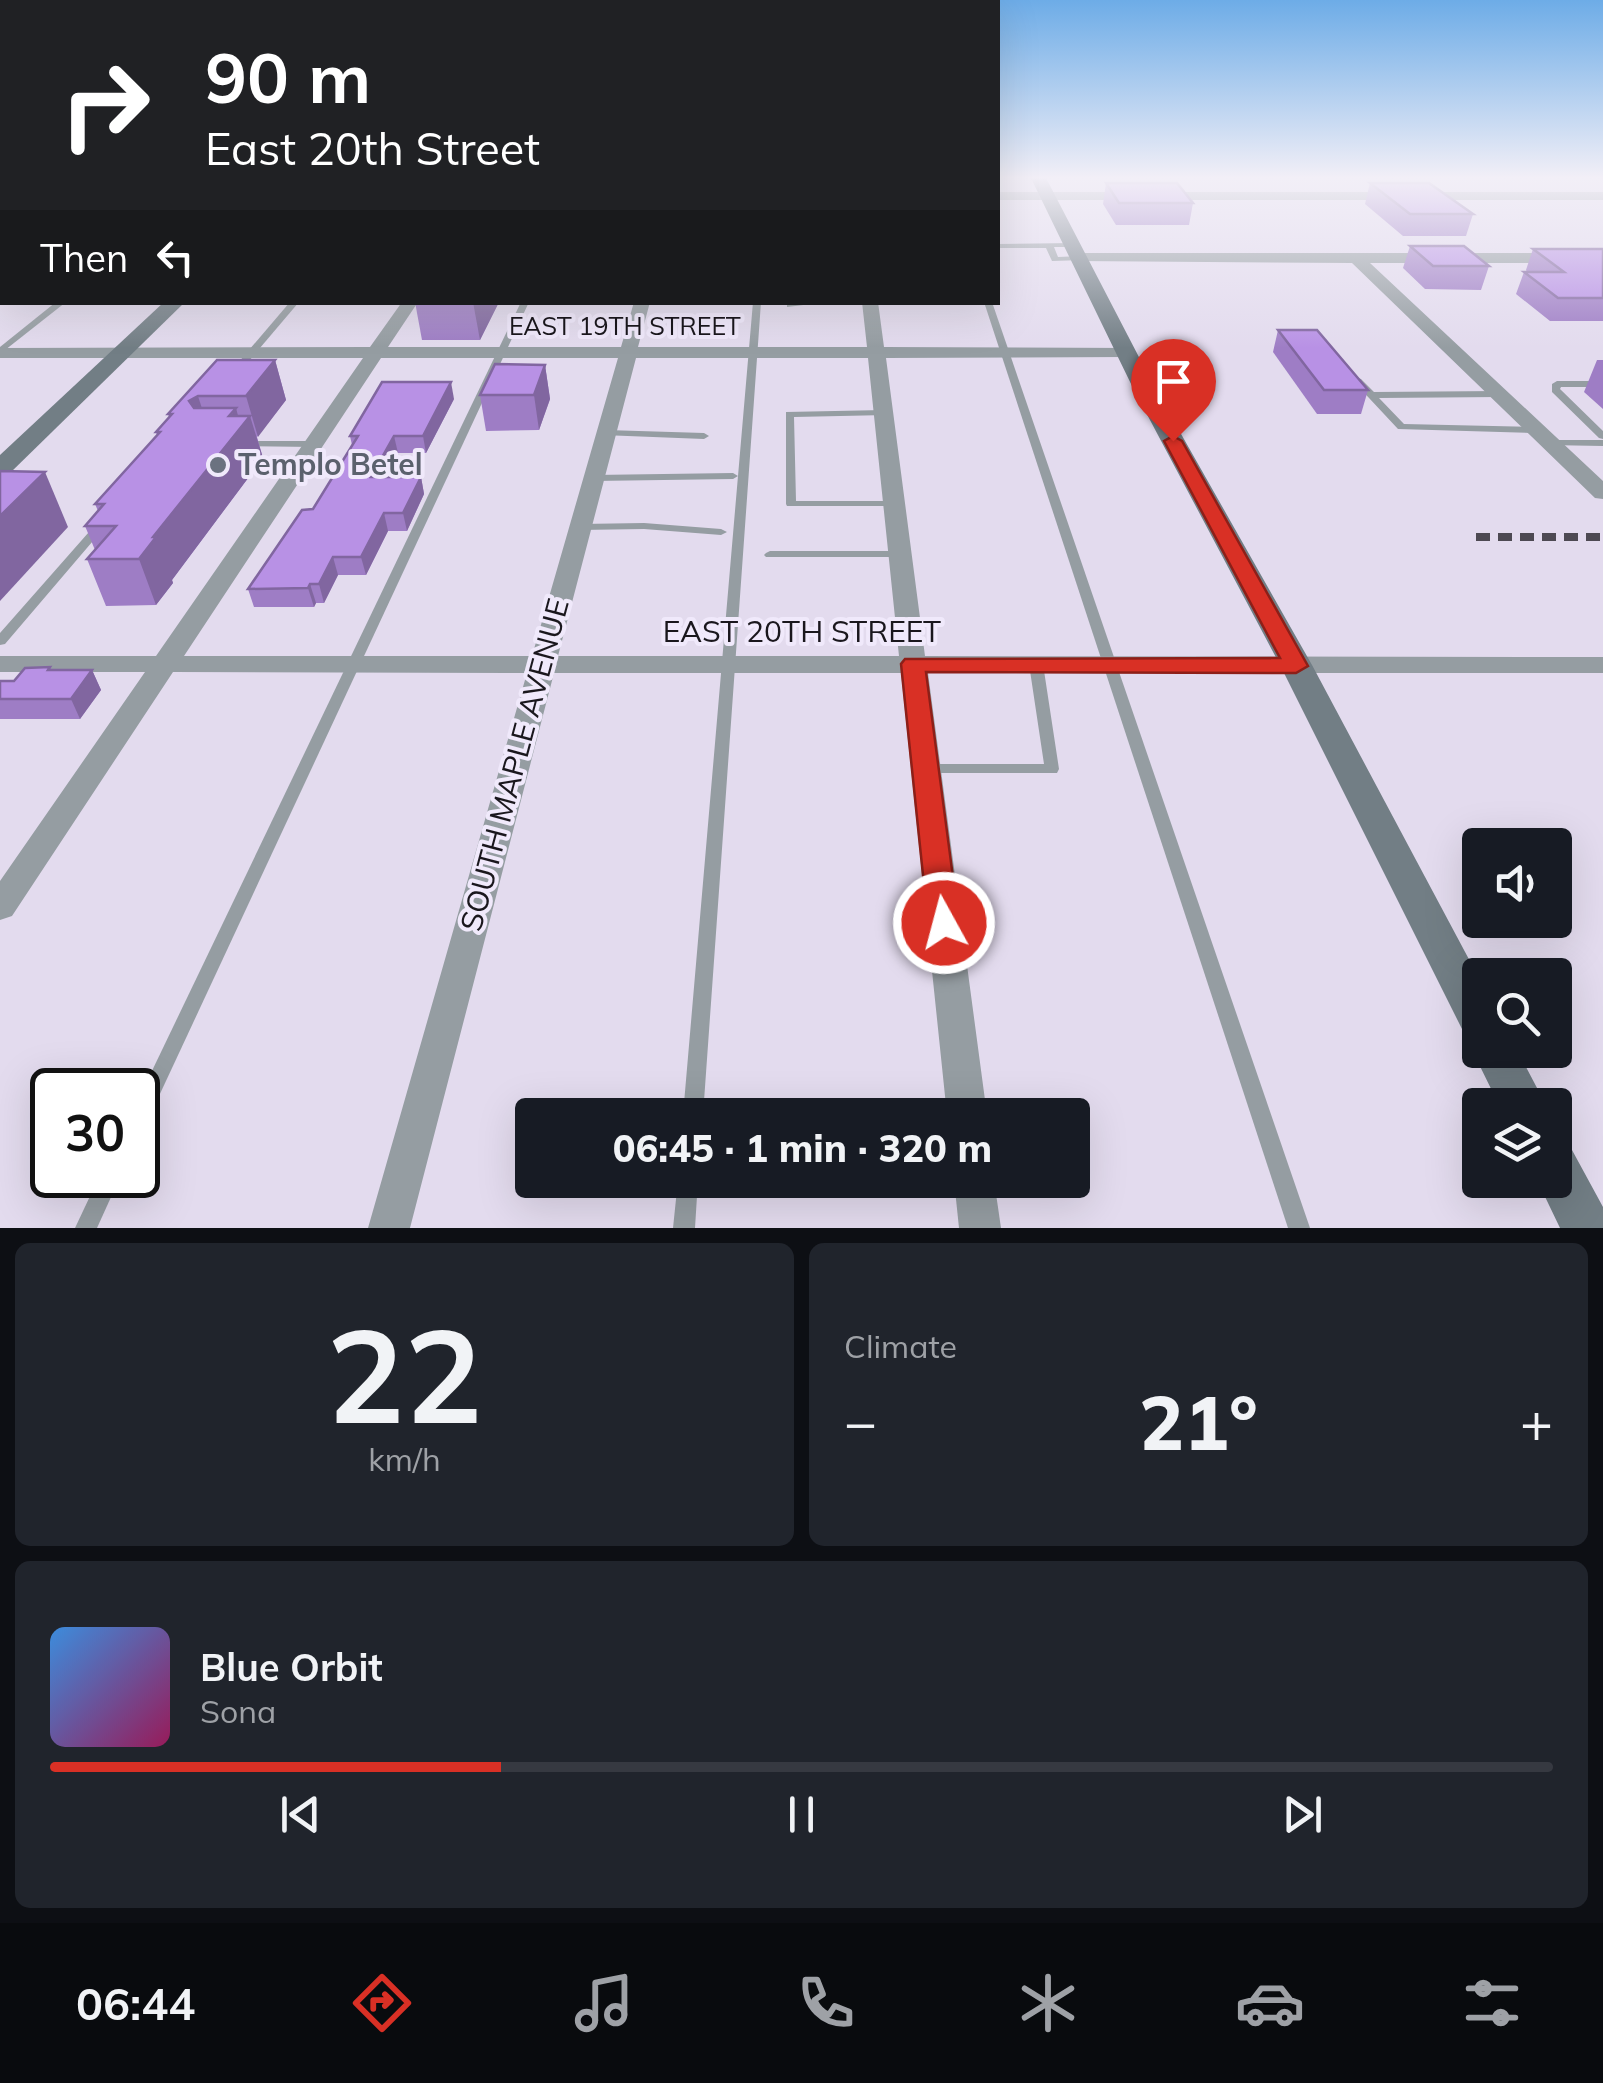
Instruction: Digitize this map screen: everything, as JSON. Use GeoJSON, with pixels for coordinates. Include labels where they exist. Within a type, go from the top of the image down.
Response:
{"type":"FeatureCollection","features":[{"type":"Feature","properties":{"kind":"street"},"geometry":{"type":"LineString","coordinates":[[1061,233],[1296,666],[1462,987]]}},
{"type":"Feature","properties":{"kind":"street"},"geometry":{"type":"LineString","coordinates":[[1068,250],[1356,258],[1603,258]]}},
{"type":"Feature","properties":{"kind":"street"},"geometry":{"type":"LineString","coordinates":[[1356,258],[1603,493]]}},
{"type":"Feature","properties":{"kind":"street"},"geometry":{"type":"LineString","coordinates":[[0,469],[173,305]]}},
{"type":"Feature","properties":{"kind":"street"},"geometry":{"type":"LineString","coordinates":[[0,906],[408,305]]}},
{"type":"Feature","properties":{"kind":"street","name":"SOUTH MAPLE AVENUE"},"geometry":{"type":"LineString","coordinates":[[389,1228],[641,305]]}},
{"type":"Feature","properties":{"kind":"street"},"geometry":{"type":"LineString","coordinates":[[870,305],[964,1098]]}},
{"type":"Feature","properties":{"kind":"street","name":"EAST 19TH STREET"},"geometry":{"type":"LineString","coordinates":[[0,352],[1126,352]]}},
{"type":"Feature","properties":{"kind":"street","name":"EAST 20TH STREET"},"geometry":{"type":"LineString","coordinates":[[0,664],[1603,665]]}},
{"type":"Feature","properties":{"kind":"street"},"geometry":{"type":"LineString","coordinates":[[976,1198],[980,1228]]}},
{"type":"Feature","properties":{"kind":"street"},"geometry":{"type":"LineString","coordinates":[[1572,1198],[1587,1228]]}},
{"type":"Feature","properties":{"kind":"lane"},"geometry":{"type":"LineString","coordinates":[[1000,246],[1068,250]]}},
{"type":"Feature","properties":{"kind":"lane"},"geometry":{"type":"LineString","coordinates":[[0,352],[58,305]]}},
{"type":"Feature","properties":{"kind":"lane"},"geometry":{"type":"LineString","coordinates":[[226,381],[292,305]]}},
{"type":"Feature","properties":{"kind":"lane"},"geometry":{"type":"LineString","coordinates":[[160,1074],[524,305]]}},
{"type":"Feature","properties":{"kind":"lane"},"geometry":{"type":"LineString","coordinates":[[694,1098],[756,305]]}},
{"type":"Feature","properties":{"kind":"lane"},"geometry":{"type":"LineString","coordinates":[[989,305],[1299,1228]]}},
{"type":"Feature","properties":{"kind":"lane"},"geometry":{"type":"LineString","coordinates":[[1356,379],[1401,427],[1603,440]]}},
{"type":"Feature","properties":{"kind":"lane"},"geometry":{"type":"LineString","coordinates":[[1603,384],[1557,384],[1555,390],[1603,440]]}},
{"type":"Feature","properties":{"kind":"lane"},"geometry":{"type":"LineString","coordinates":[[1370,395],[1499,394]]}},
{"type":"Feature","properties":{"kind":"lane"},"geometry":{"type":"LineString","coordinates":[[884,413],[789,414],[791,504],[894,504]]}},
{"type":"Feature","properties":{"kind":"lane"},"geometry":{"type":"LineString","coordinates":[[606,433],[704,436]]}},
{"type":"Feature","properties":{"kind":"lane"},"geometry":{"type":"LineString","coordinates":[[228,444],[314,444]]}},
{"type":"Feature","properties":{"kind":"lane"},"geometry":{"type":"LineString","coordinates":[[594,478],[732,476]]}},
{"type":"Feature","properties":{"kind":"lane"},"geometry":{"type":"LineString","coordinates":[[0,641],[113,511]]}},
{"type":"Feature","properties":{"kind":"lane"},"geometry":{"type":"LineString","coordinates":[[580,527],[721,532]]}},
{"type":"Feature","properties":{"kind":"lane"},"geometry":{"type":"LineString","coordinates":[[770,554],[900,554]]}},
{"type":"Feature","properties":{"kind":"lane"},"geometry":{"type":"LineString","coordinates":[[926,769],[1052,769],[1036,664]]}},
{"type":"Feature","properties":{"kind":"lane"},"geometry":{"type":"LineString","coordinates":[[86,1228],[100,1198]]}},
{"type":"Feature","properties":{"kind":"lane"},"geometry":{"type":"LineString","coordinates":[[684,1228],[686,1198]]}},
{"type":"Feature","properties":{"kind":"building"},"geometry":{"type":"Polygon","coordinates":[[[1410,246],[1464,246],[1489,266],[1433,266],[1410,246]]]}},
{"type":"Feature","properties":{"kind":"building"},"geometry":{"type":"Polygon","coordinates":[[[1533,249],[1603,249],[1603,298],[1558,298],[1524,272],[1564,272],[1533,249]]]}},
{"type":"Feature","properties":{"kind":"building"},"geometry":{"type":"Polygon","coordinates":[[[1278,330],[1317,330],[1368,390],[1324,390],[1278,330]]]}},
{"type":"Feature","properties":{"kind":"building"},"geometry":{"type":"Polygon","coordinates":[[[217,360],[275,360],[246,396],[198,396],[189,401],[194,408],[236,408],[229,416],[250,416],[139,559],[87,559],[116,526],[85,526],[104,504],[95,504],[160,432],[156,432],[172,414],[168,414],[217,360]]]}},
{"type":"Feature","properties":{"kind":"building"},"geometry":{"type":"Polygon","coordinates":[[[495,364],[545,365],[534,395],[480,395],[495,364]]]}},
{"type":"Feature","properties":{"kind":"building"},"geometry":{"type":"Polygon","coordinates":[[[382,382],[451,382],[423,436],[394,436],[371,477],[421,477],[403,513],[384,513],[361,557],[333,557],[319,584],[310,584],[308,588],[248,589],[302,510],[313,509],[358,436],[350,436],[382,382]]]}},
{"type":"Feature","properties":{"kind":"building"},"geometry":{"type":"Polygon","coordinates":[[[0,471],[45,472],[0,516],[0,471]]]}},
{"type":"Feature","properties":{"kind":"building"},"geometry":{"type":"Polygon","coordinates":[[[50,667],[48,670],[92,670],[71,699],[0,699],[0,681],[14,681],[25,668],[50,667]]]}},
{"type":"Feature","properties":{"kind":"railway"},"geometry":{"type":"LineString","coordinates":[[1476,537],[1603,537]]}},
{"type":"Feature","properties":{"kind":"place","name":"Templo Betel"},"geometry":{"type":"Point","coordinates":[218,465]}},
{"type":"Feature","properties":{"kind":"route"},"geometry":{"type":"LineString","coordinates":[[944,923],[913,664],[1296,666],[1173,441]]}}]}
